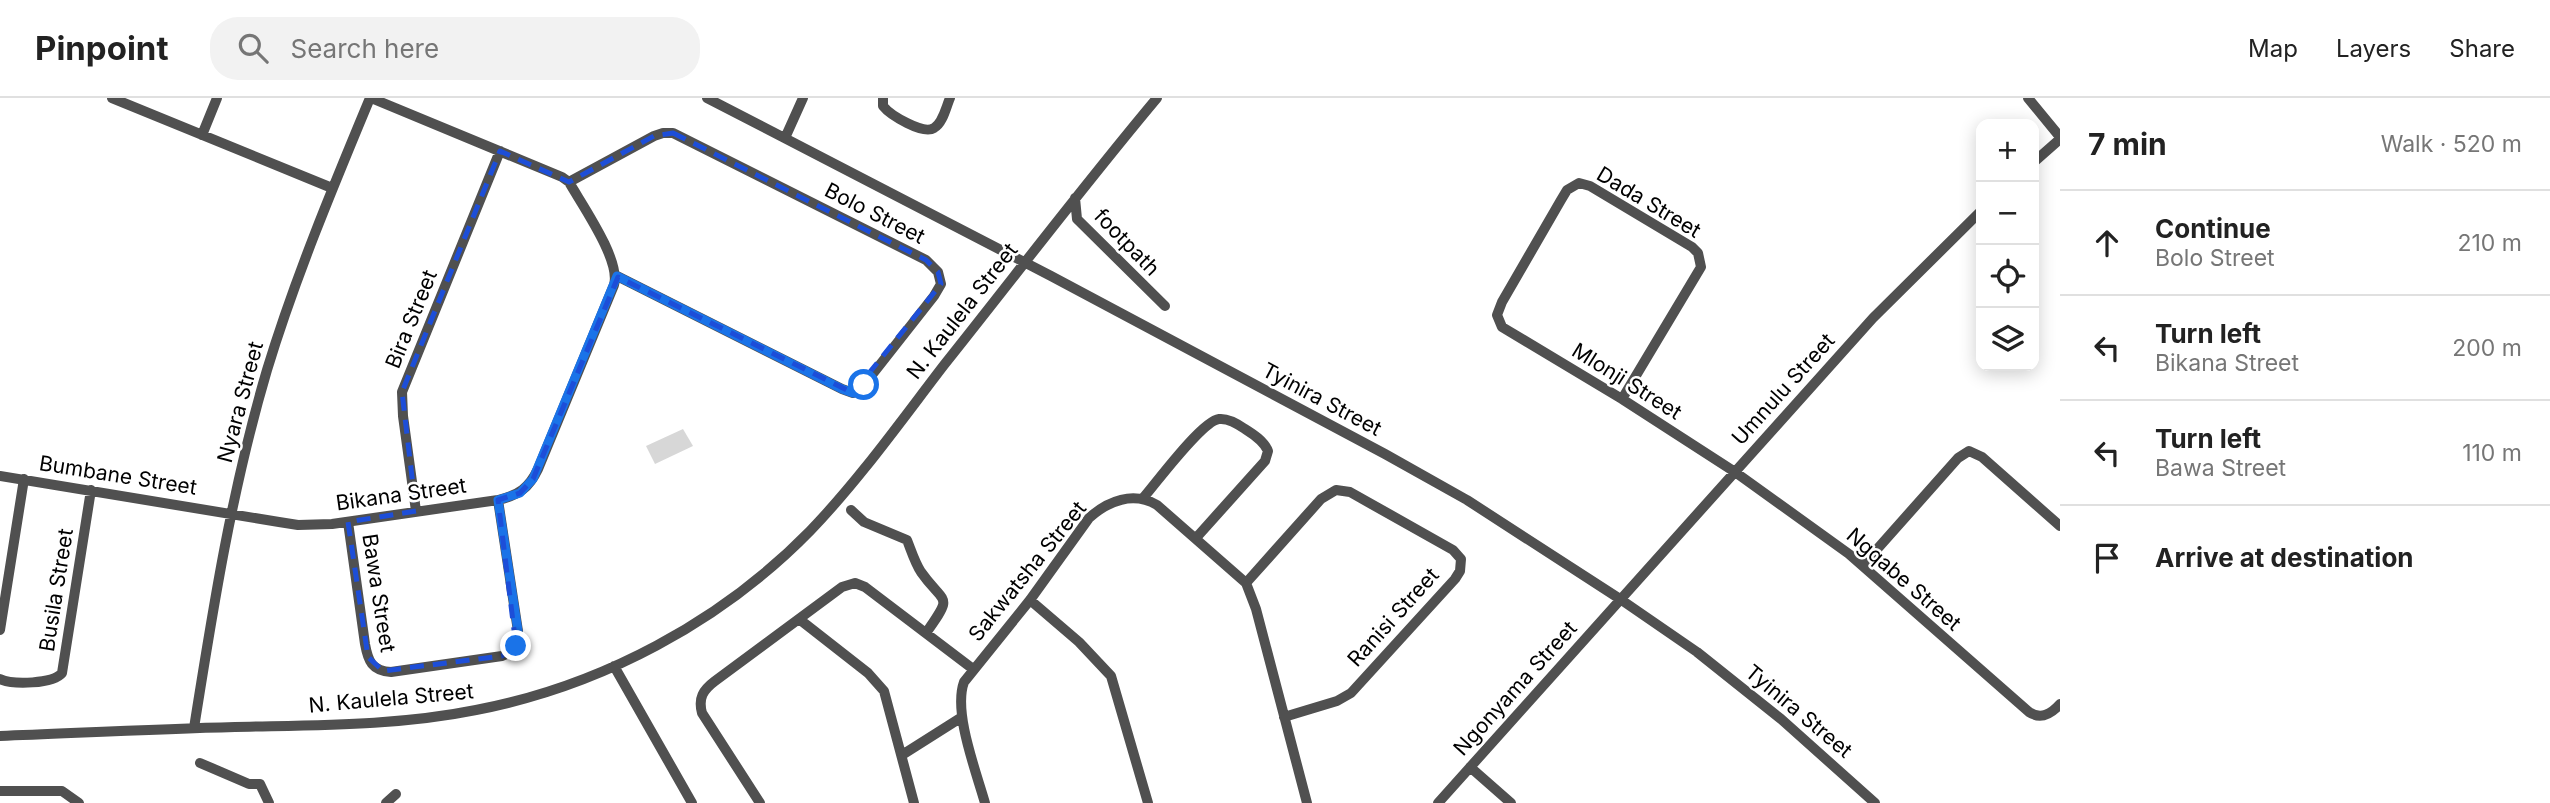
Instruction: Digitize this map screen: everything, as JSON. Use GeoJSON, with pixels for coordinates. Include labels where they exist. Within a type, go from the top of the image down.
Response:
{"type":"FeatureCollection","features":[{"type":"Feature","properties":{"kind":"street"},"geometry":{"type":"LineString","coordinates":[[112,98],[332,188]]}},
{"type":"Feature","properties":{"kind":"street"},"geometry":{"type":"LineString","coordinates":[[202,135],[218,98]]}},
{"type":"Feature","properties":{"kind":"street"},"geometry":{"type":"LineString","coordinates":[[371,98],[555,173],[569,182],[612,260],[617,276]]}},
{"type":"Feature","properties":{"kind":"street","name":"Nyara Street"},"geometry":{"type":"LineString","coordinates":[[194,728],[230,514],[273,350],[332,188],[371,98]]}},
{"type":"Feature","properties":{"kind":"street","name":"Tyinira Street"},"geometry":{"type":"LineString","coordinates":[[707,98],[1025,262],[1424,476],[1620,599],[1697,652],[1781,719],[1875,803]]}},
{"type":"Feature","properties":{"kind":"street"},"geometry":{"type":"LineString","coordinates":[[785,138],[803,98]]}},
{"type":"Feature","properties":{"kind":"street"},"geometry":{"type":"LineString","coordinates":[[883,98],[883,106],[887,112],[923,130],[930,130],[940,122],[950,98]]}},
{"type":"Feature","properties":{"kind":"street","name":"N. Kaulela Street"},"geometry":{"type":"LineString","coordinates":[[0,736],[378,722],[445,716],[541,694],[614,666],[667,639],[719,607],[789,551],[835,504],[1075,198],[1157,98]]}},
{"type":"Feature","properties":{"kind":"street"},"geometry":{"type":"LineString","coordinates":[[2028,98],[2060,138],[2039,157]]}},
{"type":"Feature","properties":{"kind":"street","name":"Bolo Street"},"geometry":{"type":"LineString","coordinates":[[569,182],[654,136],[663,132],[673,133],[926,261],[938,271],[941,284],[864,385],[853,393],[617,276]]}},
{"type":"Feature","properties":{"kind":"street","name":"Bira Street"},"geometry":{"type":"LineString","coordinates":[[416,510],[402,393],[500,150]]}},
{"type":"Feature","properties":{"kind":"street","name":"Dada Street"},"geometry":{"type":"LineString","coordinates":[[1499,323],[1498,311],[1502,302],[1561,200],[1572,186],[1579,183],[1590,186],[1692,247],[1698,253],[1701,267],[1622,399]]}},
{"type":"Feature","properties":{"kind":"street","name":"footpath"},"geometry":{"type":"LineString","coordinates":[[1075,198],[1077,219],[1165,306]]}},
{"type":"Feature","properties":{"kind":"street","name":"Umnulu Street"},"geometry":{"type":"LineString","coordinates":[[1620,599],[1873,318],[1976,216]]}},
{"type":"Feature","properties":{"kind":"street","name":"Bikana Street"},"geometry":{"type":"LineString","coordinates":[[230,514],[298,524],[348,522],[498,500],[520,493],[533,479],[617,276]]}},
{"type":"Feature","properties":{"kind":"street","name":"Mlonji Street"},"geometry":{"type":"LineString","coordinates":[[1499,323],[1505,330],[1622,399],[1735,472]]}},
{"type":"Feature","properties":{"kind":"street"},"geometry":{"type":"LineString","coordinates":[[1196,538],[1265,461],[1268,450],[1263,442],[1228,420],[1214,421],[1191,440],[1144,497],[1157,505],[1246,583],[1256,609],[1307,803]]}},
{"type":"Feature","properties":{"kind":"street"},"geometry":{"type":"LineString","coordinates":[[1863,565],[1958,458],[1969,452],[1982,457],[2060,526]]}},
{"type":"Feature","properties":{"kind":"street","name":"Ngqabe Street"},"geometry":{"type":"LineString","coordinates":[[1735,472],[1863,565],[2029,712],[2035,716],[2046,715],[2060,704]]}},
{"type":"Feature","properties":{"kind":"street","name":"Bumbane Street"},"geometry":{"type":"LineString","coordinates":[[0,476],[230,514]]}},
{"type":"Feature","properties":{"kind":"street"},"geometry":{"type":"LineString","coordinates":[[0,630],[24,479]]}},
{"type":"Feature","properties":{"kind":"street","name":"Busila Street"},"geometry":{"type":"LineString","coordinates":[[0,679],[10,682],[49,681],[62,673],[91,490]]}},
{"type":"Feature","properties":{"kind":"street","name":"Ranisi Street"},"geometry":{"type":"LineString","coordinates":[[1246,583],[1321,499],[1336,490],[1350,492],[1419,530],[1453,550],[1461,559],[1460,571],[1455,579],[1351,693],[1337,701],[1284,717]]}},
{"type":"Feature","properties":{"kind":"street","name":"Sakwatsha Street"},"geometry":{"type":"LineString","coordinates":[[985,803],[962,717],[960,693],[973,669],[1030,600],[1089,518],[1099,509],[1129,498],[1144,497]]}},
{"type":"Feature","properties":{"kind":"street","name":"Bawa Street"},"geometry":{"type":"LineString","coordinates":[[348,522],[365,644],[373,667],[391,671],[502,656],[516,646],[518,631],[498,500]]}},
{"type":"Feature","properties":{"kind":"street"},"geometry":{"type":"LineString","coordinates":[[851,510],[864,522],[907,540],[919,569],[941,594],[944,601],[942,609],[926,633]]}},
{"type":"Feature","properties":{"kind":"street"},"geometry":{"type":"LineString","coordinates":[[761,803],[702,713],[700,701],[707,687],[842,587],[855,583],[865,587],[973,669]]}},
{"type":"Feature","properties":{"kind":"street","name":"Ngonyama Street"},"geometry":{"type":"LineString","coordinates":[[1438,803],[1620,599]]}},
{"type":"Feature","properties":{"kind":"street"},"geometry":{"type":"LineString","coordinates":[[1030,600],[1079,642],[1111,676],[1148,803]]}},
{"type":"Feature","properties":{"kind":"street"},"geometry":{"type":"LineString","coordinates":[[799,619],[877,681],[884,691],[915,803]]}},
{"type":"Feature","properties":{"kind":"street"},"geometry":{"type":"LineString","coordinates":[[614,666],[692,803]]}},
{"type":"Feature","properties":{"kind":"street"},"geometry":{"type":"LineString","coordinates":[[902,755],[922,744],[953,720],[962,717]]}},
{"type":"Feature","properties":{"kind":"street"},"geometry":{"type":"LineString","coordinates":[[200,764],[249,784],[260,784],[270,803]]}},
{"type":"Feature","properties":{"kind":"street"},"geometry":{"type":"LineString","coordinates":[[1470,767],[1511,803]]}},
{"type":"Feature","properties":{"kind":"street"},"geometry":{"type":"LineString","coordinates":[[0,791],[62,791],[79,803]]}},
{"type":"Feature","properties":{"kind":"street"},"geometry":{"type":"LineString","coordinates":[[386,803],[396,794]]}},
{"type":"Feature","properties":{"kind":"highlighted area"},"geometry":{"type":"Polygon","coordinates":[[[673,133],[926,260],[938,272],[941,284],[853,393],[618,277],[533,479],[520,493],[498,500],[516,646],[502,656],[383,671],[368,657],[348,522],[416,511],[402,392],[500,151],[569,182],[654,136],[673,133]]]}},
{"type":"Feature","properties":{"kind":"shaded area"},"geometry":{"type":"Polygon","coordinates":[[[683,429],[693,446],[655,464],[646,446],[683,429]]]}},
{"type":"Feature","properties":{"kind":"route"},"geometry":{"type":"LineString","coordinates":[[516,646],[518,631],[498,500],[520,493],[533,479],[617,276],[842,389],[853,393],[864,385]]}}]}
